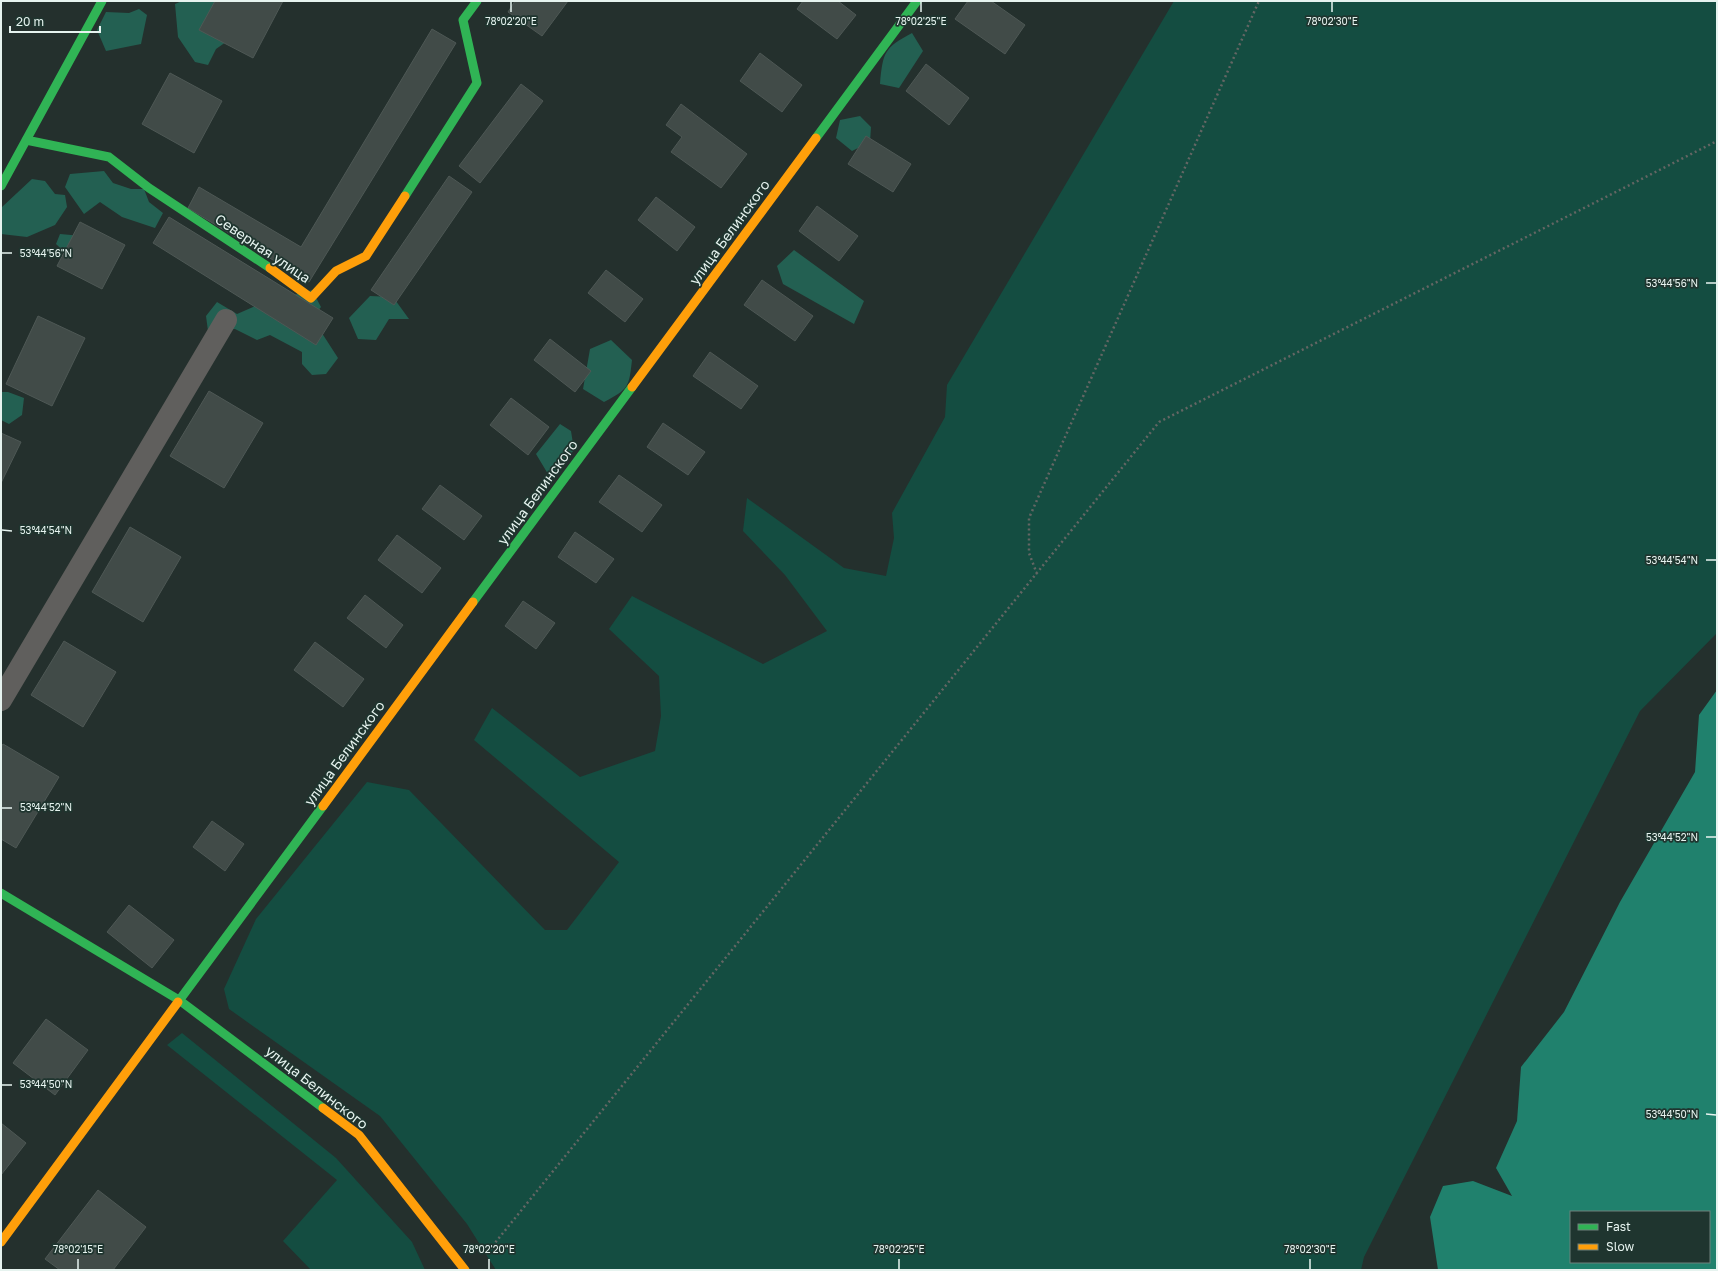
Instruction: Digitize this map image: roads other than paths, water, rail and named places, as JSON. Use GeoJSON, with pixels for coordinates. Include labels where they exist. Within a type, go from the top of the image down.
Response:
{"type":"FeatureCollection","features":[{"type":"Feature","properties":{"kind":"street"},"geometry":{"type":"LineString","coordinates":[[1,186],[102,1]]}},
{"type":"Feature","properties":{"kind":"street","name":"Северная улица"},"geometry":{"type":"LineString","coordinates":[[26,140],[110,157],[149,188],[284,278],[311,298],[336,271],[366,256],[477,83],[463,20],[477,1]]}},
{"type":"Feature","properties":{"kind":"street","name":"улица Белинского"},"geometry":{"type":"LineString","coordinates":[[1,1242],[917,1]]}},
{"type":"Feature","properties":{"kind":"street"},"geometry":{"type":"LineString","coordinates":[[1,700],[226,320]]}},
{"type":"Feature","properties":{"kind":"street","name":"улица Белинского"},"geometry":{"type":"LineString","coordinates":[[1,893],[179,1000],[359,1135],[465,1270]]}}]}
